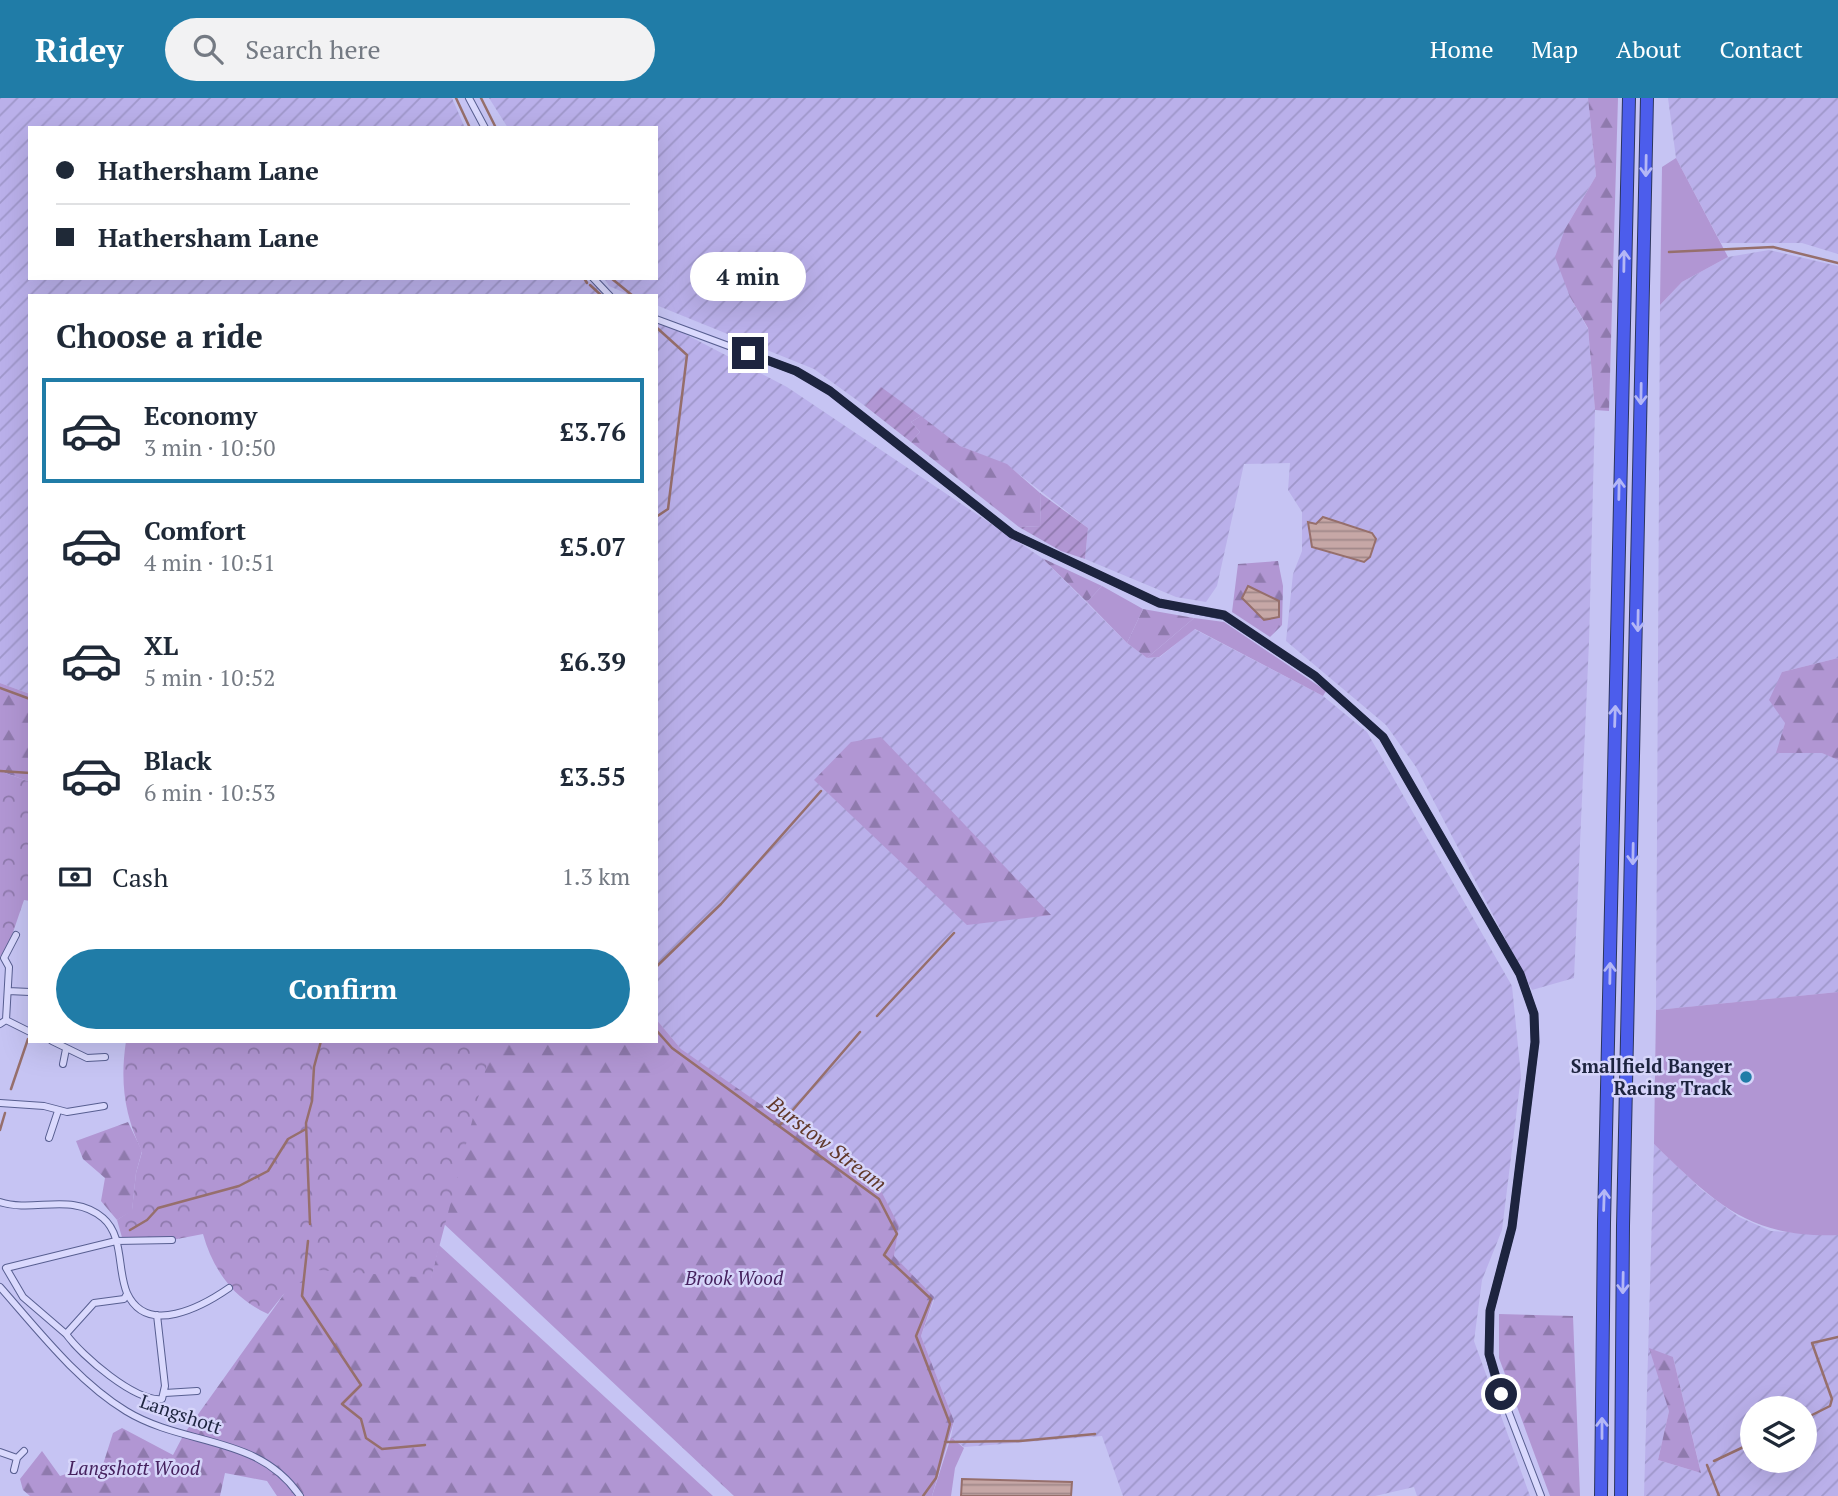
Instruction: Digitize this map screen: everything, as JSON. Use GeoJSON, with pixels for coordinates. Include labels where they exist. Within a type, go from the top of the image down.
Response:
{"type":"FeatureCollection","features":[{"type":"Feature","properties":{"kind":"highway"},"geometry":{"type":"LineString","coordinates":[[1601,1496],[1604,1223],[1629,98]]}},
{"type":"Feature","properties":{"kind":"highway"},"geometry":{"type":"LineString","coordinates":[[1621,1496],[1623,1226],[1647,98]]}},
{"type":"Feature","properties":{"kind":"street"},"geometry":{"type":"LineString","coordinates":[[469,98],[484,126]]}},
{"type":"Feature","properties":{"kind":"street"},"geometry":{"type":"LineString","coordinates":[[595,280],[608,294]]}},
{"type":"Feature","properties":{"kind":"street"},"geometry":{"type":"LineString","coordinates":[[658,320],[796,371],[830,391],[1012,534],[1049,554],[1074,562],[1159,603],[1224,615],[1239,623],[1315,676],[1383,737],[1520,974],[1534,1014],[1533,1066],[1512,1227],[1490,1311],[1489,1354],[1494,1374],[1541,1496]]}},
{"type":"Feature","properties":{"kind":"street"},"geometry":{"type":"LineString","coordinates":[[16,934],[2,960],[9,967],[3,1022],[28,1031]]}},
{"type":"Feature","properties":{"kind":"street"},"geometry":{"type":"LineString","coordinates":[[8,991],[28,992]]}},
{"type":"Feature","properties":{"kind":"street"},"geometry":{"type":"LineString","coordinates":[[56,1043],[87,1058],[105,1057]]}},
{"type":"Feature","properties":{"kind":"street"},"geometry":{"type":"LineString","coordinates":[[63,1064],[66,1049]]}},
{"type":"Feature","properties":{"kind":"street"},"geometry":{"type":"LineString","coordinates":[[0,1103],[44,1106],[58,1111],[104,1106]]}},
{"type":"Feature","properties":{"kind":"street"},"geometry":{"type":"LineString","coordinates":[[48,1138],[58,1111]]}},
{"type":"Feature","properties":{"kind":"street"},"geometry":{"type":"LineString","coordinates":[[0,1202],[29,1207],[64,1203],[84,1206],[102,1217],[116,1241],[127,1294],[146,1312],[157,1315],[200,1308],[229,1288]]}},
{"type":"Feature","properties":{"kind":"street"},"geometry":{"type":"LineString","coordinates":[[157,1315],[164,1393],[162,1399],[155,1400],[137,1395],[78,1348],[66,1334],[23,1297],[6,1268],[116,1241],[172,1240]]}},
{"type":"Feature","properties":{"kind":"street","name":"Langshott"},"geometry":{"type":"LineString","coordinates":[[0,1287],[48,1341],[109,1399],[146,1422],[212,1441],[271,1463],[287,1476],[300,1496]]}},
{"type":"Feature","properties":{"kind":"street"},"geometry":{"type":"LineString","coordinates":[[66,1334],[94,1303],[124,1299],[127,1294]]}},
{"type":"Feature","properties":{"kind":"street"},"geometry":{"type":"LineString","coordinates":[[164,1393],[197,1391]]}},
{"type":"Feature","properties":{"kind":"street"},"geometry":{"type":"LineString","coordinates":[[14,1469],[17,1458],[23,1451]]}},
{"type":"Feature","properties":{"kind":"street"},"geometry":{"type":"LineString","coordinates":[[0,1452],[17,1458]]}},
{"type":"Feature","properties":{"kind":"shaded area"},"geometry":{"type":"Polygon","coordinates":[[[0,98],[452,98],[464,126],[28,126],[28,280],[586,280],[609,294],[28,294],[28,693],[0,683],[0,98]]]}},
{"type":"Feature","properties":{"kind":"shaded area"},"geometry":{"type":"Polygon","coordinates":[[[489,98],[1588,98],[1596,176],[1565,229],[1570,297],[1588,329],[1595,410],[1589,642],[1574,978],[1532,990],[1416,767],[1386,725],[1286,641],[1293,574],[1302,551],[1302,512],[1288,490],[1290,463],[1244,464],[1217,586],[1206,602],[1176,597],[1085,559],[1088,528],[1007,465],[960,446],[881,388],[865,406],[814,369],[658,306],[658,294],[627,294],[609,286],[605,280],[658,280],[658,126],[507,126],[489,98]]]}},
{"type":"Feature","properties":{"kind":"shaded area"},"geometry":{"type":"Polygon","coordinates":[[[1668,98],[1838,98],[1838,254],[1802,243],[1721,243],[1676,158],[1668,98]]]}},
{"type":"Feature","properties":{"kind":"shaded area"},"geometry":{"type":"Polygon","coordinates":[[[1769,250],[1838,266],[1838,658],[1782,672],[1785,723],[1777,753],[1823,753],[1838,760],[1838,992],[1656,1010],[1660,305],[1682,282],[1728,257],[1769,250]]]}},
{"type":"Feature","properties":{"kind":"shaded area"},"geometry":{"type":"Polygon","coordinates":[[[658,320],[787,387],[1042,558],[1127,643],[1147,658],[1160,657],[1194,629],[1323,696],[1367,732],[1512,986],[1521,1076],[1502,1230],[1482,1280],[1474,1341],[1530,1496],[1417,1496],[1414,1487],[1375,1496],[1123,1496],[1102,1436],[964,1447],[951,1437],[954,1421],[921,1336],[934,1300],[894,1256],[899,1226],[681,1049],[658,1021],[658,320]]]}},
{"type":"Feature","properties":{"kind":"shaded area"},"geometry":{"type":"Polygon","coordinates":[[[1323,517],[1372,533],[1376,539],[1370,557],[1364,562],[1312,547],[1308,522],[1316,524],[1323,517]]]}},
{"type":"Feature","properties":{"kind":"shaded area"},"geometry":{"type":"Polygon","coordinates":[[[1248,586],[1279,601],[1279,617],[1264,620],[1242,598],[1248,586]]]}},
{"type":"Feature","properties":{"kind":"shaded area"},"geometry":{"type":"Polygon","coordinates":[[[1654,1144],[1702,1190],[1739,1217],[1771,1231],[1838,1235],[1838,1496],[1644,1496],[1654,1144]],[[1673,1357],[1669,1411],[1658,1460],[1701,1472],[1673,1357]]]}},
{"type":"Feature","properties":{"kind":"shaded area"},"geometry":{"type":"Polygon","coordinates":[[[962,1479],[1072,1482],[1071,1496],[961,1496],[962,1479]]]}},
{"type":"Feature","properties":{"kind":"green space"},"geometry":{"type":"Polygon","coordinates":[[[1588,98],[1618,98],[1609,411],[1595,410],[1588,328],[1570,297],[1555,257],[1565,229],[1596,176],[1588,98]]]}},
{"type":"Feature","properties":{"kind":"green space"},"geometry":{"type":"Polygon","coordinates":[[[1676,158],[1728,257],[1682,282],[1660,305],[1662,167],[1676,158]]]}},
{"type":"Feature","properties":{"kind":"green space"},"geometry":{"type":"Polygon","coordinates":[[[881,387],[921,416],[911,422],[920,432],[911,442],[865,406],[881,387]]]}},
{"type":"Feature","properties":{"kind":"green space"},"geometry":{"type":"Polygon","coordinates":[[[921,416],[960,446],[1007,464],[1040,493],[1041,526],[1019,527],[911,442],[920,432],[911,422],[921,416]]]}},
{"type":"Feature","properties":{"kind":"green space"},"geometry":{"type":"Polygon","coordinates":[[[1040,493],[1088,528],[1085,559],[1061,551],[1019,527],[1041,526],[1040,493]]]}},
{"type":"Feature","properties":{"kind":"green space"},"geometry":{"type":"Polygon","coordinates":[[[1042,558],[1102,586],[1087,602],[1042,558]]]}},
{"type":"Feature","properties":{"kind":"green space"},"geometry":{"type":"Polygon","coordinates":[[[1278,561],[1283,586],[1282,625],[1270,637],[1232,612],[1238,564],[1278,561]]]}},
{"type":"Feature","properties":{"kind":"green space"},"geometry":{"type":"Polygon","coordinates":[[[1102,586],[1143,609],[1127,643],[1087,602],[1102,586]]]}},
{"type":"Feature","properties":{"kind":"green space"},"geometry":{"type":"Polygon","coordinates":[[[1143,609],[1194,618],[1147,658],[1127,643],[1143,609]]]}},
{"type":"Feature","properties":{"kind":"green space"},"geometry":{"type":"Polygon","coordinates":[[[1194,618],[1224,622],[1326,691],[1323,696],[1195,629],[1159,657],[1147,658],[1194,618]]]}},
{"type":"Feature","properties":{"kind":"green space"},"geometry":{"type":"Polygon","coordinates":[[[1838,658],[1838,760],[1822,753],[1776,753],[1785,723],[1769,700],[1782,672],[1838,658]]]}},
{"type":"Feature","properties":{"kind":"green space"},"geometry":{"type":"Polygon","coordinates":[[[0,683],[28,693],[28,781],[0,771],[0,683]]]}},
{"type":"Feature","properties":{"kind":"green space"},"geometry":{"type":"Polygon","coordinates":[[[881,737],[1051,915],[967,925],[814,780],[851,742],[881,737]]]}},
{"type":"Feature","properties":{"kind":"green space"},"geometry":{"type":"Polygon","coordinates":[[[0,771],[28,781],[28,901],[24,900],[9,944],[0,957],[0,771]]]}},
{"type":"Feature","properties":{"kind":"green space","name":"Smallfield Banger Racing Track"},"geometry":{"type":"Polygon","coordinates":[[[1838,992],[1838,1235],[1807,1234],[1756,1223],[1715,1200],[1654,1144],[1656,1010],[1838,992]]]}},
{"type":"Feature","properties":{"kind":"green space"},"geometry":{"type":"Polygon","coordinates":[[[658,1021],[681,1049],[879,1187],[899,1226],[894,1256],[934,1297],[921,1336],[954,1421],[932,1496],[734,1496],[443,1223],[461,1158],[460,1140],[431,1278],[439,1245],[713,1496],[277,1496],[267,1481],[225,1473],[220,1496],[30,1496],[23,1490],[20,1479],[42,1451],[60,1476],[75,1471],[100,1474],[113,1433],[122,1428],[173,1455],[184,1434],[284,1294],[491,1043],[658,1043],[658,1021]]]}},
{"type":"Feature","properties":{"kind":"green space"},"geometry":{"type":"Polygon","coordinates":[[[126,1043],[492,1043],[431,1278],[317,1270],[283,1295],[268,1314],[235,1292],[219,1271],[203,1234],[172,1240],[123,1241],[117,1220],[132,1210],[136,1173],[142,1152],[127,1111],[123,1070],[126,1043]]]}},
{"type":"Feature","properties":{"kind":"green space"},"geometry":{"type":"Polygon","coordinates":[[[128,1122],[142,1151],[136,1173],[132,1211],[117,1220],[101,1201],[105,1178],[83,1159],[76,1141],[128,1122]]]}},
{"type":"Feature","properties":{"kind":"green space"},"geometry":{"type":"Polygon","coordinates":[[[1499,1314],[1573,1316],[1580,1496],[1550,1496],[1499,1358],[1499,1314]]]}},
{"type":"Feature","properties":{"kind":"green space"},"geometry":{"type":"Polygon","coordinates":[[[1649,1348],[1673,1357],[1701,1473],[1658,1460],[1669,1411],[1649,1348]]]}},
{"type":"Feature","properties":{"kind":"green space"},"geometry":{"type":"Polygon","coordinates":[[[951,1437],[964,1448],[955,1468],[951,1496],[932,1496],[951,1437]]]}},
{"type":"Feature","properties":{"kind":"waterway"},"geometry":{"type":"LineString","coordinates":[[456,98],[469,126]]}},
{"type":"Feature","properties":{"kind":"waterway"},"geometry":{"type":"LineString","coordinates":[[481,98],[495,126]]}},
{"type":"Feature","properties":{"kind":"waterway"},"geometry":{"type":"LineString","coordinates":[[1669,252],[1773,247],[1838,263]]}},
{"type":"Feature","properties":{"kind":"waterway"},"geometry":{"type":"LineString","coordinates":[[613,280],[631,294]]}},
{"type":"Feature","properties":{"kind":"waterway"},"geometry":{"type":"LineString","coordinates":[[590,285],[600,294]]}},
{"type":"Feature","properties":{"kind":"waterway"},"geometry":{"type":"LineString","coordinates":[[658,329],[687,355],[668,509],[658,516]]}},
{"type":"Feature","properties":{"kind":"waterway","name":"Burstow Stream"},"geometry":{"type":"LineString","coordinates":[[0,688],[28,698]]}},
{"type":"Feature","properties":{"kind":"waterway"},"geometry":{"type":"LineString","coordinates":[[0,771],[28,773]]}},
{"type":"Feature","properties":{"kind":"waterway"},"geometry":{"type":"LineString","coordinates":[[658,965],[721,904],[821,791]]}},
{"type":"Feature","properties":{"kind":"waterway"},"geometry":{"type":"LineString","coordinates":[[877,1016],[954,933]]}},
{"type":"Feature","properties":{"kind":"waterway","name":"Burstow Stream"},"geometry":{"type":"LineString","coordinates":[[658,1032],[672,1048],[879,1199],[897,1234],[884,1255],[931,1299],[916,1336],[950,1424],[936,1478],[923,1496]]}},
{"type":"Feature","properties":{"kind":"waterway"},"geometry":{"type":"LineString","coordinates":[[780,1125],[860,1032]]}},
{"type":"Feature","properties":{"kind":"waterway"},"geometry":{"type":"LineString","coordinates":[[11,1089],[28,1039]]}},
{"type":"Feature","properties":{"kind":"waterway"},"geometry":{"type":"LineString","coordinates":[[310,1224],[306,1123],[320,1043]]}},
{"type":"Feature","properties":{"kind":"waterway"},"geometry":{"type":"LineString","coordinates":[[0,1130],[5,1113]]}},
{"type":"Feature","properties":{"kind":"waterway"},"geometry":{"type":"LineString","coordinates":[[130,1230],[147,1220],[158,1208],[239,1186],[268,1171],[288,1139],[306,1129]]}},
{"type":"Feature","properties":{"kind":"waterway"},"geometry":{"type":"LineString","coordinates":[[308,1241],[302,1296],[361,1385],[342,1404],[361,1419],[366,1438],[382,1449],[425,1445]]}},
{"type":"Feature","properties":{"kind":"waterway"},"geometry":{"type":"LineString","coordinates":[[1817,1412],[1830,1406],[1832,1399],[1812,1343],[1838,1337]]}},
{"type":"Feature","properties":{"kind":"waterway"},"geometry":{"type":"LineString","coordinates":[[945,1442],[1020,1441],[1095,1434]]}},
{"type":"Feature","properties":{"kind":"waterway"},"geometry":{"type":"LineString","coordinates":[[1714,1461],[1740,1449]]}},
{"type":"Feature","properties":{"kind":"waterway"},"geometry":{"type":"LineString","coordinates":[[1707,1465],[1719,1496]]}},
{"type":"Feature","properties":{"kind":"place","name":"Smallfield Banger Racing Track"},"geometry":{"type":"Point","coordinates":[1746,1077]}},
{"type":"Feature","properties":{"kind":"route"},"geometry":{"type":"LineString","coordinates":[[748,353],[796,371],[830,391],[1012,534],[1049,554],[1074,562],[1159,603],[1177,609],[1224,615],[1239,623],[1315,676],[1363,716],[1383,737],[1398,759],[1499,942],[1520,974],[1534,1014],[1533,1066],[1512,1227],[1490,1311],[1489,1354],[1501,1394]]}},
{"type":"Feature","properties":{"kind":"park label","name":"Brook Wood"},"geometry":{"type":"Point","coordinates":[734,1278]}},
{"type":"Feature","properties":{"kind":"park label","name":"Langshott Wood"},"geometry":{"type":"Point","coordinates":[134,1468]}}]}
